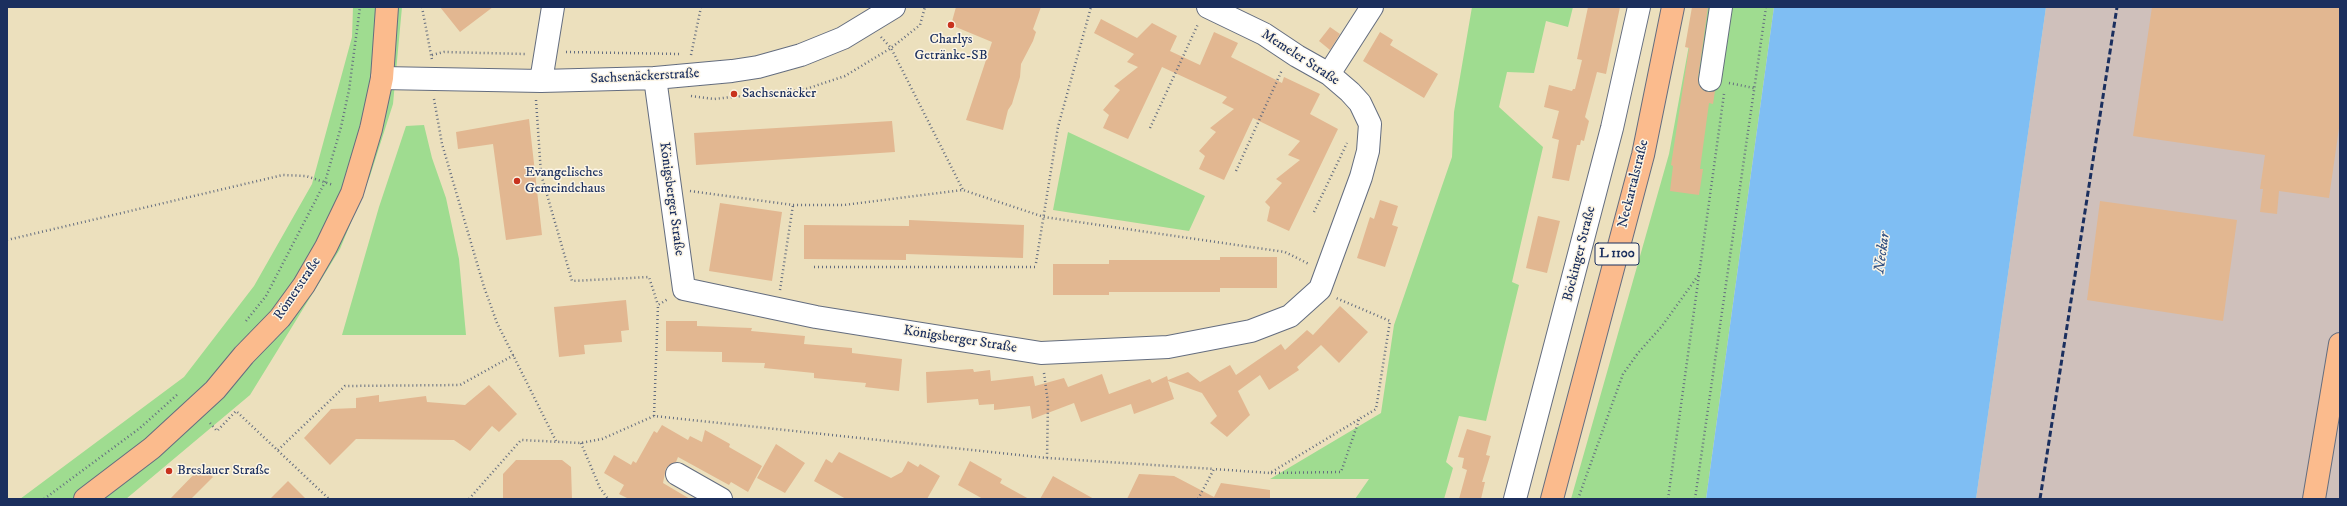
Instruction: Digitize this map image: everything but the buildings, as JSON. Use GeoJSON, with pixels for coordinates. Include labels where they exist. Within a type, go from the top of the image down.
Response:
{"type":"FeatureCollection","features":[{"type":"Feature","properties":{"kind":"main road","name":"Römerstraße"},"geometry":{"type":"LineString","coordinates":[[85,499],[152,448],[196,408],[280,318],[304,285],[326,247],[352,193],[371,129],[382,78],[387,7]]}},
{"type":"Feature","properties":{"kind":"main road","name":"Neckartalstraße"},"geometry":{"type":"LineString","coordinates":[[1552,499],[1642,155],[1673,7]]}},
{"type":"Feature","properties":{"kind":"main road"},"geometry":{"type":"LineString","coordinates":[[2314,499],[2340,344]]}},
{"type":"Feature","properties":{"kind":"street"},"geometry":{"type":"LineString","coordinates":[[538,81],[546,52],[553,7]]}},
{"type":"Feature","properties":{"kind":"street","name":"Sachsenäckerstraße"},"geometry":{"type":"LineString","coordinates":[[382,78],[538,81],[655,78],[758,67],[801,55],[843,38],[869,24],[894,7]]}},
{"type":"Feature","properties":{"kind":"street"},"geometry":{"type":"LineString","coordinates":[[1329,74],[1372,7]]}},
{"type":"Feature","properties":{"kind":"street","name":"Böckinger Straße"},"geometry":{"type":"LineString","coordinates":[[1515,499],[1612,128],[1639,7]]}},
{"type":"Feature","properties":{"kind":"street"},"geometry":{"type":"LineString","coordinates":[[1720,84],[1721,7]]}},
{"type":"Feature","properties":{"kind":"street","name":"Memeler Straße"},"geometry":{"type":"LineString","coordinates":[[1210,11],[1264,34],[1329,74],[1360,103],[1370,124],[1368,151],[1361,177]]}},
{"type":"Feature","properties":{"kind":"street","name":"Königsberger Straße"},"geometry":{"type":"LineString","coordinates":[[655,78],[684,289],[816,318],[1041,353],[1168,347],[1251,331],[1290,316],[1323,281],[1361,177]]}},
{"type":"Feature","properties":{"kind":"street"},"geometry":{"type":"LineString","coordinates":[[676,474],[721,499]]}},
{"type":"Feature","properties":{"kind":"path"},"geometry":{"type":"LineString","coordinates":[[243,326],[266,296],[325,182],[349,90],[360,7]]}},
{"type":"Feature","properties":{"kind":"path"},"geometry":{"type":"LineString","coordinates":[[422,7],[432,55],[434,109],[442,144],[484,287],[497,323],[556,441]]}},
{"type":"Feature","properties":{"kind":"path"},"geometry":{"type":"LineString","coordinates":[[814,267],[1035,265],[1058,127],[1091,7]]}},
{"type":"Feature","properties":{"kind":"path"},"geometry":{"type":"LineString","coordinates":[[1695,499],[1766,7]]}},
{"type":"Feature","properties":{"kind":"path"},"geometry":{"type":"LineString","coordinates":[[1150,128],[1210,11]]}},
{"type":"Feature","properties":{"kind":"path"},"geometry":{"type":"LineString","coordinates":[[869,24],[892,48],[963,190]]}},
{"type":"Feature","properties":{"kind":"path"},"geometry":{"type":"LineString","coordinates":[[432,55],[444,52],[516,54],[546,52],[698,54]]}},
{"type":"Feature","properties":{"kind":"path"},"geometry":{"type":"LineString","coordinates":[[1236,171],[1291,52]]}},
{"type":"Feature","properties":{"kind":"path"},"geometry":{"type":"LineString","coordinates":[[538,81],[541,174],[572,281],[649,277],[658,305],[654,416]]}},
{"type":"Feature","properties":{"kind":"path"},"geometry":{"type":"LineString","coordinates":[[1668,499],[1701,272],[1720,84],[1754,88]]}},
{"type":"Feature","properties":{"kind":"path"},"geometry":{"type":"LineString","coordinates":[[1314,212],[1350,137]]}},
{"type":"Feature","properties":{"kind":"path"},"geometry":{"type":"LineString","coordinates":[[7,240],[283,175],[306,176],[352,193]]}},
{"type":"Feature","properties":{"kind":"path"},"geometry":{"type":"LineString","coordinates":[[669,188],[793,205],[844,205],[963,190],[1044,217],[1285,252],[1323,281],[1344,302],[1390,322],[1376,410],[1360,417],[1270,473]]}},
{"type":"Feature","properties":{"kind":"path"},"geometry":{"type":"LineString","coordinates":[[776,309],[793,205]]}},
{"type":"Feature","properties":{"kind":"path"},"geometry":{"type":"LineString","coordinates":[[1578,499],[1623,374],[1638,353],[1662,326],[1701,272]]}},
{"type":"Feature","properties":{"kind":"path"},"geometry":{"type":"LineString","coordinates":[[658,305],[684,289]]}},
{"type":"Feature","properties":{"kind":"path"},"geometry":{"type":"LineString","coordinates":[[1041,353],[1048,403],[1047,458]]}},
{"type":"Feature","properties":{"kind":"path"},"geometry":{"type":"LineString","coordinates":[[278,450],[345,386],[460,385],[514,355]]}},
{"type":"Feature","properties":{"kind":"path"},"geometry":{"type":"LineString","coordinates":[[44,499],[140,428],[181,392],[217,430],[236,411],[328,499]]}},
{"type":"Feature","properties":{"kind":"path"},"geometry":{"type":"LineString","coordinates":[[469,499],[521,440],[581,443],[602,440],[654,416],[1047,458],[1270,473],[1341,472],[1360,417]]}},
{"type":"Feature","properties":{"kind":"path"},"geometry":{"type":"LineString","coordinates":[[581,443],[600,488],[608,499]]}},
{"type":"Feature","properties":{"kind":"path"},"geometry":{"type":"LineString","coordinates":[[1198,499],[1214,469]]}},
{"type":"Feature","properties":{"kind":"shaded area"},"geometry":{"type":"Polygon","coordinates":[[[2046,7],[2340,7],[2340,499],[1976,499],[2046,7]]]}},
{"type":"Feature","properties":{"kind":"green space"},"geometry":{"type":"Polygon","coordinates":[[[353,7],[402,7],[393,104],[370,176],[340,249],[250,395],[126,499],[20,499],[184,377],[254,286],[312,184],[352,37],[353,7]]]}},
{"type":"Feature","properties":{"kind":"green space"},"geometry":{"type":"Polygon","coordinates":[[[1472,7],[1573,7],[1568,27],[1546,21],[1534,73],[1507,72],[1499,107],[1543,147],[1512,282],[1519,285],[1486,421],[1459,416],[1446,462],[1453,468],[1444,499],[1355,499],[1369,479],[1270,479],[1381,413],[1394,325],[1452,157],[1454,112],[1472,7]]]}},
{"type":"Feature","properties":{"kind":"green space"},"geometry":{"type":"Polygon","coordinates":[[[1696,7],[1774,7],[1706,499],[1571,499],[1669,154],[1696,7]]]}},
{"type":"Feature","properties":{"kind":"green space"},"geometry":{"type":"Polygon","coordinates":[[[424,125],[432,158],[446,198],[459,259],[466,335],[342,335],[379,207],[406,126],[424,125]]]}},
{"type":"Feature","properties":{"kind":"green space"},"geometry":{"type":"Polygon","coordinates":[[[1068,132],[1205,196],[1189,231],[1053,210],[1068,132]]]}},
{"type":"Feature","properties":{"kind":"water","name":"Neckar"},"geometry":{"type":"Polygon","coordinates":[[[1774,7],[2046,7],[1976,499],[1706,499],[1774,7]]]}},
{"type":"Feature","properties":{"kind":"railway"},"geometry":{"type":"LineString","coordinates":[[2040,499],[2117,7]]}},
{"type":"Feature","properties":{"kind":"place","name":"Charlys Getränke-SB"},"geometry":{"type":"Point","coordinates":[951,25]}},
{"type":"Feature","properties":{"kind":"place","name":"Sachsenäcker"},"geometry":{"type":"Point","coordinates":[734,94]}},
{"type":"Feature","properties":{"kind":"place","name":"Evangelisches Gemeindehaus"},"geometry":{"type":"Point","coordinates":[517,181]}},
{"type":"Feature","properties":{"kind":"place","name":"Breslauer Straße"},"geometry":{"type":"Point","coordinates":[169,471]}}]}
